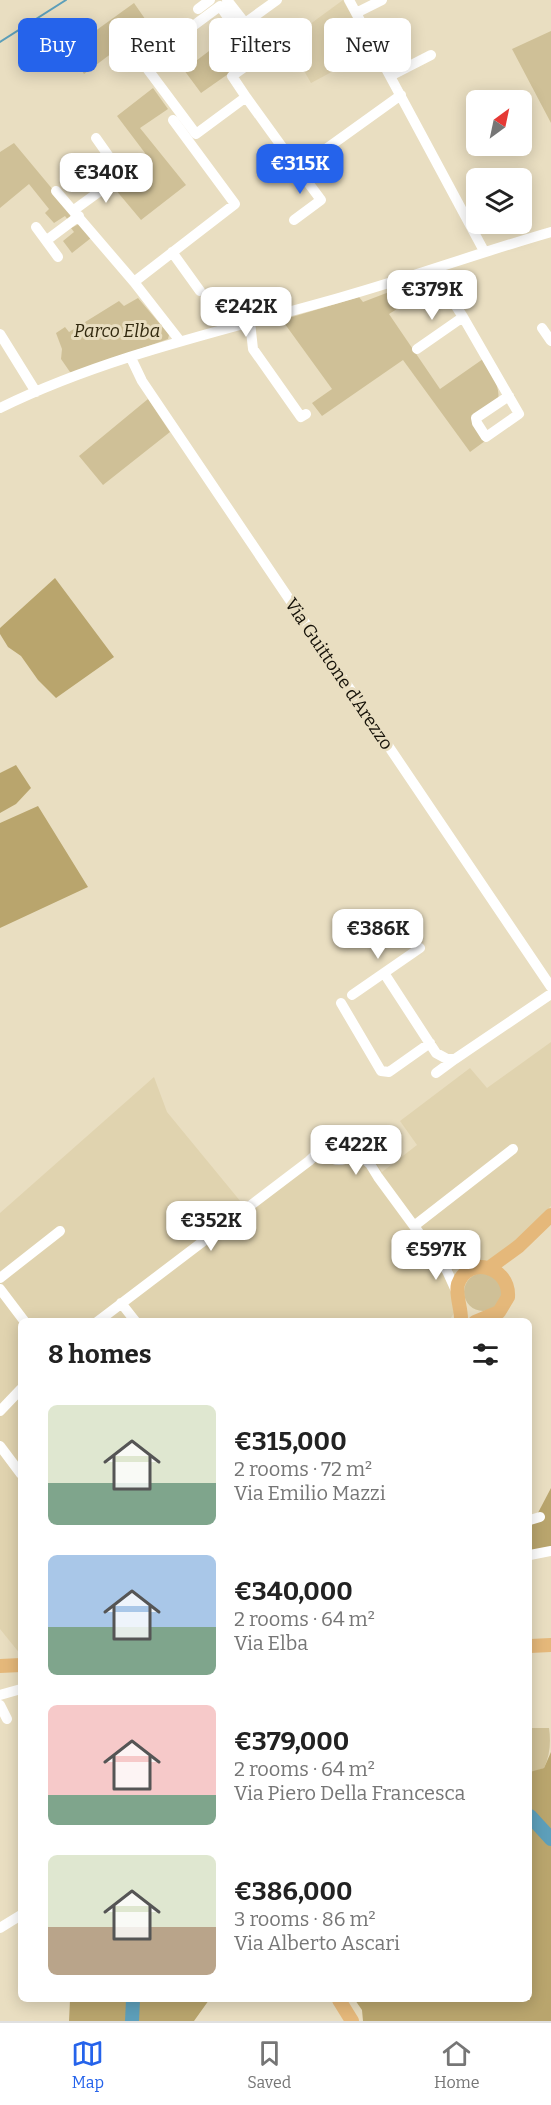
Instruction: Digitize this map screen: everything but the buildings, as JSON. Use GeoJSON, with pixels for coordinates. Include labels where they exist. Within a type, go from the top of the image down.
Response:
{"type":"FeatureCollection","features":[{"type":"Feature","properties":{"kind":"main road"},"geometry":{"type":"LineString","coordinates":[[489,1268],[519,1246],[551,1215]]}},
{"type":"Feature","properties":{"kind":"main road"},"geometry":{"type":"LineString","coordinates":[[484,1318],[494,1315],[503,1308],[508,1291],[505,1280],[508,1264],[519,1246]]}},
{"type":"Feature","properties":{"kind":"main road"},"geometry":{"type":"LineString","coordinates":[[461,1318],[458,1285],[468,1271],[474,1268],[489,1268],[495,1270],[505,1280]]}},
{"type":"Feature","properties":{"kind":"main road"},"geometry":{"type":"LineString","coordinates":[[459,1299],[476,1318]]}},
{"type":"Feature","properties":{"kind":"main road"},"geometry":{"type":"LineString","coordinates":[[532,1646],[551,1645]]}},
{"type":"Feature","properties":{"kind":"main road"},"geometry":{"type":"LineString","coordinates":[[0,1666],[18,1665]]}},
{"type":"Feature","properties":{"kind":"main road"},"geometry":{"type":"LineString","coordinates":[[340,2002],[352,2021]]}},
{"type":"Feature","properties":{"kind":"street"},"geometry":{"type":"LineString","coordinates":[[198,9],[210,0]]}},
{"type":"Feature","properties":{"kind":"street"},"geometry":{"type":"LineString","coordinates":[[227,0],[245,23],[277,0]]}},
{"type":"Feature","properties":{"kind":"street"},"geometry":{"type":"LineString","coordinates":[[349,0],[484,251]]}},
{"type":"Feature","properties":{"kind":"street"},"geometry":{"type":"LineString","coordinates":[[356,14],[382,0]]}},
{"type":"Feature","properties":{"kind":"street"},"geometry":{"type":"LineString","coordinates":[[246,97],[195,134],[143,63],[220,6],[257,57],[232,76],[321,200],[294,220]]}},
{"type":"Feature","properties":{"kind":"street"},"geometry":{"type":"LineString","coordinates":[[390,76],[431,55]]}},
{"type":"Feature","properties":{"kind":"street"},"geometry":{"type":"LineString","coordinates":[[298,169],[401,95]]}},
{"type":"Feature","properties":{"kind":"street"},"geometry":{"type":"LineString","coordinates":[[134,282],[235,204],[173,120]]}},
{"type":"Feature","properties":{"kind":"street"},"geometry":{"type":"LineString","coordinates":[[47,240],[122,175],[96,138]]}},
{"type":"Feature","properties":{"kind":"street"},"geometry":{"type":"LineString","coordinates":[[56,191],[77,213],[180,341]]}},
{"type":"Feature","properties":{"kind":"street"},"geometry":{"type":"LineString","coordinates":[[36,227],[58,257]]}},
{"type":"Feature","properties":{"kind":"street"},"geometry":{"type":"LineString","coordinates":[[0,408],[36,392],[180,341],[342,297],[551,232]]}},
{"type":"Feature","properties":{"kind":"street"},"geometry":{"type":"LineString","coordinates":[[172,252],[200,291]]}},
{"type":"Feature","properties":{"kind":"street"},"geometry":{"type":"LineString","coordinates":[[433,270],[509,396]]}},
{"type":"Feature","properties":{"kind":"street"},"geometry":{"type":"LineString","coordinates":[[417,349],[463,317]]}},
{"type":"Feature","properties":{"kind":"street"},"geometry":{"type":"LineString","coordinates":[[250,322],[254,351],[301,417],[306,414]]}},
{"type":"Feature","properties":{"kind":"street"},"geometry":{"type":"LineString","coordinates":[[542,328],[551,341]]}},
{"type":"Feature","properties":{"kind":"street"},"geometry":{"type":"LineString","coordinates":[[0,334],[36,392]]}},
{"type":"Feature","properties":{"kind":"street","name":"Via Guittone d'Arezzo"},"geometry":{"type":"LineString","coordinates":[[131,358],[142,381],[551,987]]}},
{"type":"Feature","properties":{"kind":"street"},"geometry":{"type":"LineString","coordinates":[[352,995],[420,948]]}},
{"type":"Feature","properties":{"kind":"street"},"geometry":{"type":"LineString","coordinates":[[384,973],[436,1053],[447,1059],[455,1059]]}},
{"type":"Feature","properties":{"kind":"street"},"geometry":{"type":"LineString","coordinates":[[436,1073],[551,994]]}},
{"type":"Feature","properties":{"kind":"street"},"geometry":{"type":"LineString","coordinates":[[341,1004],[381,1071],[389,1072],[430,1043]]}},
{"type":"Feature","properties":{"kind":"street"},"geometry":{"type":"LineString","coordinates":[[341,1132],[350,1136],[353,1144],[351,1153],[338,1159],[328,1151],[326,1141],[332,1134],[341,1132]]}},
{"type":"Feature","properties":{"kind":"street"},"geometry":{"type":"LineString","coordinates":[[414,1226],[513,1149]]}},
{"type":"Feature","properties":{"kind":"street"},"geometry":{"type":"LineString","coordinates":[[101,1318],[309,1161],[328,1151]]}},
{"type":"Feature","properties":{"kind":"street"},"geometry":{"type":"LineString","coordinates":[[351,1153],[370,1164],[453,1282],[459,1299]]}},
{"type":"Feature","properties":{"kind":"street"},"geometry":{"type":"LineString","coordinates":[[0,1278],[60,1231]]}},
{"type":"Feature","properties":{"kind":"street"},"geometry":{"type":"LineString","coordinates":[[437,1258],[454,1269],[468,1271]]}},
{"type":"Feature","properties":{"kind":"street"},"geometry":{"type":"LineString","coordinates":[[0,1289],[22,1318]]}},
{"type":"Feature","properties":{"kind":"street"},"geometry":{"type":"LineString","coordinates":[[121,1303],[133,1318]]}},
{"type":"Feature","properties":{"kind":"street"},"geometry":{"type":"LineString","coordinates":[[0,1411],[18,1392]]}},
{"type":"Feature","properties":{"kind":"street"},"geometry":{"type":"LineString","coordinates":[[0,1446],[18,1470]]}},
{"type":"Feature","properties":{"kind":"street"},"geometry":{"type":"LineString","coordinates":[[532,1555],[551,1551]]}},
{"type":"Feature","properties":{"kind":"street"},"geometry":{"type":"LineString","coordinates":[[0,1695],[18,1690]]}},
{"type":"Feature","properties":{"kind":"street"},"geometry":{"type":"LineString","coordinates":[[0,1705],[8,1719]]}},
{"type":"Feature","properties":{"kind":"street"},"geometry":{"type":"LineString","coordinates":[[0,1928],[18,1917]]}},
{"type":"Feature","properties":{"kind":"shaded area"},"geometry":{"type":"Polygon","coordinates":[[[343,0],[353,18],[324,18],[324,72],[332,72],[311,83],[305,72],[312,72],[312,23],[343,0]]]}},
{"type":"Feature","properties":{"kind":"shaded area"},"geometry":{"type":"Polygon","coordinates":[[[55,578],[114,657],[56,698],[38,680],[21,656],[8,647],[0,634],[0,628],[55,578]]]}},
{"type":"Feature","properties":{"kind":"shaded area"},"geometry":{"type":"Polygon","coordinates":[[[16,765],[31,788],[16,804],[0,813],[0,773],[16,765]]]}},
{"type":"Feature","properties":{"kind":"shaded area"},"geometry":{"type":"Polygon","coordinates":[[[38,806],[88,887],[0,928],[0,823],[38,806]]]}},
{"type":"Feature","properties":{"kind":"shaded area"},"geometry":{"type":"Polygon","coordinates":[[[551,1042],[551,1206],[499,1257],[464,1268],[454,1267],[450,1282],[454,1313],[451,1318],[18,1318],[18,1651],[0,1629],[0,1213],[154,1077],[167,1112],[241,1202],[245,1203],[304,1161],[320,1146],[324,1138],[337,1129],[352,1133],[361,1149],[371,1155],[382,1172],[417,1145],[400,1121],[470,1068],[487,1088],[551,1042]]]}},
{"type":"Feature","properties":{"kind":"shaded area"},"geometry":{"type":"Polygon","coordinates":[[[551,1488],[551,1551],[532,1555],[532,1524],[551,1488]]]}},
{"type":"Feature","properties":{"kind":"shaded area"},"geometry":{"type":"Polygon","coordinates":[[[551,1752],[551,2021],[363,2021],[362,2010],[356,2002],[532,2002],[532,1771],[544,1768],[551,1752]]]}},
{"type":"Feature","properties":{"kind":"shaded area"},"geometry":{"type":"Polygon","coordinates":[[[70,2002],[208,2002],[194,2021],[69,2021],[70,2002]]]}},
{"type":"Feature","properties":{"kind":"green space"},"geometry":{"type":"Polygon","coordinates":[[[134,3],[144,18],[113,18],[134,3]]]}},
{"type":"Feature","properties":{"kind":"green space"},"geometry":{"type":"Polygon","coordinates":[[[109,21],[109,55],[97,64],[97,30],[109,21]]]}},
{"type":"Feature","properties":{"kind":"green space"},"geometry":{"type":"Polygon","coordinates":[[[551,31],[551,123],[512,49],[551,31]]]}},
{"type":"Feature","properties":{"kind":"green space"},"geometry":{"type":"Polygon","coordinates":[[[209,51],[209,72],[231,72],[201,93],[185,72],[197,72],[197,60],[209,51]]]}},
{"type":"Feature","properties":{"kind":"green space"},"geometry":{"type":"Polygon","coordinates":[[[153,88],[168,109],[140,128],[186,185],[141,220],[115,189],[148,157],[117,116],[153,88]]]}},
{"type":"Feature","properties":{"kind":"green space"},"geometry":{"type":"Polygon","coordinates":[[[14,143],[69,209],[71,215],[68,220],[65,216],[54,223],[45,213],[49,209],[29,184],[0,208],[0,152],[14,143]]]}},
{"type":"Feature","properties":{"kind":"green space"},"geometry":{"type":"Polygon","coordinates":[[[79,224],[91,238],[72,253],[63,241],[74,232],[71,228],[79,224]]]}},
{"type":"Feature","properties":{"kind":"green space"},"geometry":{"type":"Polygon","coordinates":[[[423,279],[432,285],[412,298],[414,303],[411,305],[408,302],[389,314],[440,389],[483,359],[498,389],[498,399],[475,414],[485,441],[470,452],[403,360],[322,416],[312,403],[332,389],[282,320],[359,297],[363,302],[423,279]]]}},
{"type":"Feature","properties":{"kind":"green space","name":"Parco Elba"},"geometry":{"type":"Polygon","coordinates":[[[138,298],[169,335],[168,339],[70,372],[61,359],[62,349],[56,333],[65,327],[69,332],[119,301],[124,306],[138,298]]]}},
{"type":"Feature","properties":{"kind":"green space"},"geometry":{"type":"Polygon","coordinates":[[[148,399],[170,432],[103,485],[79,456],[148,399]]]}},
{"type":"Feature","properties":{"kind":"green space"},"geometry":{"type":"Polygon","coordinates":[[[483,1273],[496,1279],[502,1292],[496,1305],[483,1311],[470,1305],[464,1292],[470,1279],[483,1273]]]}},
{"type":"Feature","properties":{"kind":"green space"},"geometry":{"type":"Polygon","coordinates":[[[532,1728],[549,1728],[549,1753],[544,1768],[532,1772],[532,1728]]]}},
{"type":"Feature","properties":{"kind":"waterway"},"geometry":{"type":"LineString","coordinates":[[0,42],[66,0]]}},
{"type":"Feature","properties":{"kind":"waterway"},"geometry":{"type":"LineString","coordinates":[[532,1818],[551,1839]]}},
{"type":"Feature","properties":{"kind":"waterway"},"geometry":{"type":"LineString","coordinates":[[132,2021],[133,2002]]}}]}
